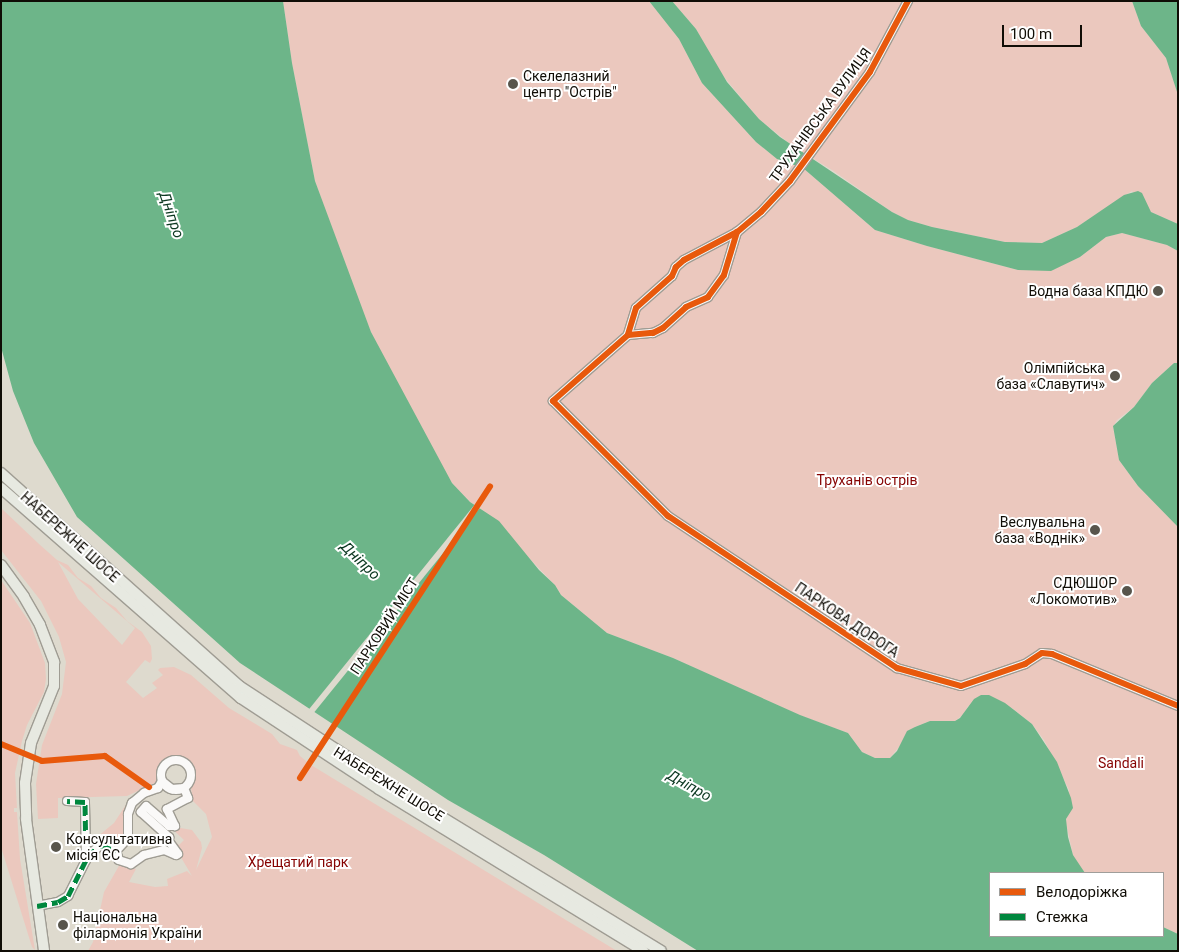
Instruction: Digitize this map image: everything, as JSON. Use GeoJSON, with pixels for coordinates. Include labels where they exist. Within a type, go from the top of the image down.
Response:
{"type":"FeatureCollection","features":[{"type":"Feature","properties":{"kind":"main road","name":"НАБЕРЕЖНЕ ШОСЕ"},"geometry":{"type":"LineString","coordinates":[[1,473],[166,622],[251,694],[410,797],[661,951]]}},
{"type":"Feature","properties":{"kind":"main road","name":"НАБЕРЕЖНЕ ШОСЕ"},"geometry":{"type":"LineString","coordinates":[[1,488],[241,698],[379,789],[643,951]]}},
{"type":"Feature","properties":{"kind":"main road"},"geometry":{"type":"LineString","coordinates":[[1,565],[24,597],[40,625],[51,651],[55,669],[52,695],[31,743],[25,783],[26,819],[44,951]]}},
{"type":"Feature","properties":{"kind":"street","name":"ТРУХАНІВСЬКА ВУЛИЦЯ"},"geometry":{"type":"LineString","coordinates":[[628,335],[636,308],[672,276],[676,267],[684,260],[737,232],[761,212],[790,181],[799,166],[870,72],[908,1]]}},
{"type":"Feature","properties":{"kind":"street"},"geometry":{"type":"LineString","coordinates":[[628,335],[653,334],[664,328],[686,307],[708,297],[724,275],[737,232]]}},
{"type":"Feature","properties":{"kind":"street","name":"ПАРКОВА ДОРОГА"},"geometry":{"type":"LineString","coordinates":[[628,335],[553,401],[668,516],[897,668],[952,686],[961,686],[1025,664],[1042,653],[1052,654],[1178,706]]}},
{"type":"Feature","properties":{"kind":"street"},"geometry":{"type":"LineString","coordinates":[[167,785],[161,771],[167,763],[181,760],[189,766],[192,776],[188,785],[181,789]]}},
{"type":"Feature","properties":{"kind":"street"},"geometry":{"type":"LineString","coordinates":[[37,906],[58,902],[68,896],[87,856],[101,845],[116,851],[119,860],[126,864],[131,864],[144,855],[163,850],[178,854],[168,840],[170,837],[141,812],[146,806],[169,826],[175,826],[168,809],[188,798],[184,788],[181,789],[167,785],[144,793],[132,803],[128,814],[128,838],[116,851]]}},
{"type":"Feature","properties":{"kind":"street"},"geometry":{"type":"LineString","coordinates":[[67,801],[85,802],[87,856]]}},
{"type":"Feature","properties":{"kind":"green space","name":"Труханів острів"},"geometry":{"type":"Polygon","coordinates":[[[283,1],[649,1],[679,39],[702,83],[756,142],[777,159],[803,168],[875,230],[1018,270],[1051,270],[1080,257],[1106,237],[1122,233],[1167,245],[1178,251],[1178,363],[1174,363],[1152,383],[1134,407],[1117,420],[1113,427],[1119,460],[1138,486],[1178,527],[1178,934],[1164,927],[1164,872],[1084,872],[1078,865],[1073,855],[1066,823],[1069,790],[1044,740],[1032,724],[1012,708],[968,706],[964,714],[955,721],[930,721],[915,727],[890,758],[875,758],[862,752],[848,733],[799,715],[673,658],[607,633],[561,595],[555,585],[484,511],[470,502],[452,483],[382,357],[357,300],[315,181],[292,63],[283,1]]]}},
{"type":"Feature","properties":{"kind":"green space"},"geometry":{"type":"Polygon","coordinates":[[[672,1],[1132,1],[1141,26],[1166,58],[1178,95],[1178,224],[1151,212],[1132,191],[1077,227],[1042,243],[1005,242],[932,227],[908,220],[892,212],[832,170],[794,147],[759,119],[719,71],[696,29],[672,1]]]}},
{"type":"Feature","properties":{"kind":"green space","name":"Хрещатий парк"},"geometry":{"type":"Polygon","coordinates":[[[1,508],[57,560],[68,565],[78,578],[91,586],[101,598],[116,608],[127,621],[142,632],[151,646],[152,659],[150,663],[145,660],[126,682],[143,698],[157,688],[152,683],[163,675],[158,670],[160,668],[174,667],[191,675],[229,708],[272,734],[280,744],[297,750],[300,756],[311,765],[617,951],[88,951],[93,942],[104,892],[120,864],[136,869],[129,882],[155,887],[168,886],[167,879],[187,871],[192,876],[169,837],[179,845],[184,840],[169,826],[192,830],[201,842],[202,848],[196,870],[212,837],[206,814],[193,801],[191,788],[196,777],[195,769],[191,762],[177,755],[162,761],[156,774],[157,782],[127,796],[58,798],[58,818],[38,819],[36,784],[42,745],[62,694],[66,662],[59,637],[41,601],[1,550],[1,508]],[[58,562],[78,599],[122,645],[135,628],[58,562]]]}},
{"type":"Feature","properties":{"kind":"green space"},"geometry":{"type":"Polygon","coordinates":[[[1,580],[30,623],[45,663],[46,679],[44,692],[27,725],[15,773],[17,808],[14,808],[14,812],[17,812],[20,859],[35,950],[32,947],[1,847],[1,580]]]}},
{"type":"Feature","properties":{"kind":"green space"},"geometry":{"type":"Polygon","coordinates":[[[139,795],[132,803],[129,834],[116,846],[105,840],[100,842],[97,837],[114,823],[129,800],[139,795]]]}},
{"type":"Feature","properties":{"kind":"water","name":"Дніпро"},"geometry":{"type":"Polygon","coordinates":[[[1,1],[283,1],[292,63],[315,181],[371,332],[452,483],[470,502],[499,521],[539,570],[555,585],[561,595],[607,633],[673,658],[800,715],[848,733],[862,752],[875,758],[890,758],[897,751],[907,731],[915,727],[930,721],[955,721],[960,718],[974,699],[981,695],[989,695],[1005,703],[1032,724],[1057,762],[1073,808],[1066,819],[1068,837],[1073,855],[1084,872],[989,872],[989,937],[1164,937],[1164,927],[1178,934],[1178,951],[698,951],[544,855],[448,800],[240,663],[77,517],[34,443],[13,391],[1,347],[1,1]]]}},
{"type":"Feature","properties":{"kind":"water"},"geometry":{"type":"Polygon","coordinates":[[[649,1],[672,1],[696,29],[727,82],[759,119],[780,137],[892,212],[908,220],[932,227],[1005,242],[1042,243],[1077,227],[1124,195],[1138,191],[1142,193],[1151,212],[1178,224],[1178,251],[1167,245],[1122,233],[1106,237],[1080,257],[1051,271],[1018,270],[875,230],[803,168],[777,159],[756,142],[702,83],[679,39],[649,1]]]}},
{"type":"Feature","properties":{"kind":"water"},"geometry":{"type":"Polygon","coordinates":[[[1132,1],[1178,1],[1178,95],[1166,58],[1141,26],[1132,1]]]}},
{"type":"Feature","properties":{"kind":"water"},"geometry":{"type":"Polygon","coordinates":[[[1174,363],[1178,363],[1178,527],[1138,486],[1119,460],[1113,426],[1134,407],[1152,383],[1174,363]]]}},
{"type":"Feature","properties":{"kind":"pier"},"geometry":{"type":"Polygon","coordinates":[[[476,503],[481,507],[313,714],[308,710],[476,503]]]}},
{"type":"Feature","properties":{"kind":"marked path"},"geometry":{"type":"LineString","coordinates":[[37,906],[58,902],[68,896],[86,860],[85,802],[67,801]]}},
{"type":"Feature","properties":{"kind":"marked path"},"geometry":{"type":"LineString","coordinates":[[87,856],[101,845],[116,851]]}},
{"type":"Feature","properties":{"kind":"cycle path"},"geometry":{"type":"LineString","coordinates":[[908,1],[870,72],[790,181],[761,212],[737,232],[684,260],[676,267],[672,276],[636,308],[628,335],[553,401],[668,516],[897,668],[961,686],[1025,664],[1042,653],[1052,654],[1178,706]]}},
{"type":"Feature","properties":{"kind":"cycle path"},"geometry":{"type":"LineString","coordinates":[[628,335],[653,333],[663,328],[686,307],[708,297],[724,275],[737,232]]}},
{"type":"Feature","properties":{"kind":"cycle path","name":"ПАРКОВИЙ МІСТ"},"geometry":{"type":"LineString","coordinates":[[300,778],[490,487]]}},
{"type":"Feature","properties":{"kind":"cycle path"},"geometry":{"type":"LineString","coordinates":[[1,744],[42,761],[105,756],[149,787]]}},
{"type":"Feature","properties":{"kind":"place","name":"Скелелазний центр \"Острів\""},"geometry":{"type":"Point","coordinates":[513,84]}},
{"type":"Feature","properties":{"kind":"place","name":"Водна база КПДЮ"},"geometry":{"type":"Point","coordinates":[1158,291]}},
{"type":"Feature","properties":{"kind":"place","name":"Олімпійська база «Славутич»"},"geometry":{"type":"Point","coordinates":[1115,376]}},
{"type":"Feature","properties":{"kind":"place","name":"Веслувальна база «Воднік»"},"geometry":{"type":"Point","coordinates":[1095,530]}},
{"type":"Feature","properties":{"kind":"place","name":"СДЮШОР «Локомотив»"},"geometry":{"type":"Point","coordinates":[1127,591]}},
{"type":"Feature","properties":{"kind":"place","name":"Консультативна місія ЄС"},"geometry":{"type":"Point","coordinates":[56,847]}},
{"type":"Feature","properties":{"kind":"place","name":"Національна філармонія України"},"geometry":{"type":"Point","coordinates":[63,925]}},
{"type":"Feature","properties":{"kind":"park label","name":"Sandali"},"geometry":{"type":"Point","coordinates":[1121,763]}}]}
